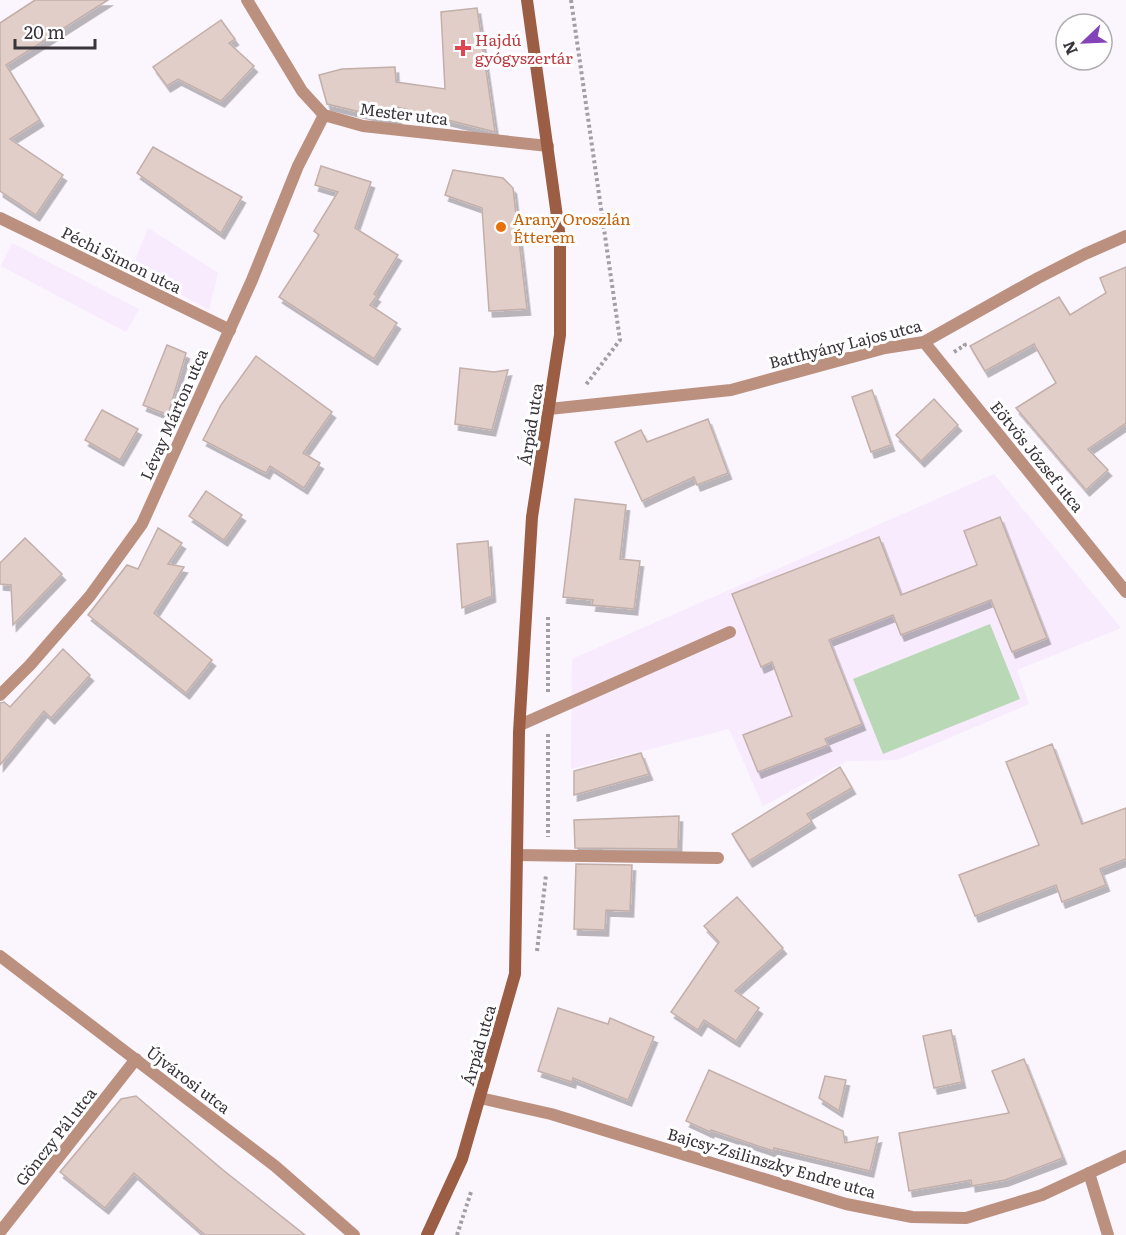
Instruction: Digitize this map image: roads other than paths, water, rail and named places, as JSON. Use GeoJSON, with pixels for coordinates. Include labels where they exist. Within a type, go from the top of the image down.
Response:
{"type":"FeatureCollection","features":[{"type":"Feature","properties":{"kind":"street"},"geometry":{"type":"LineString","coordinates":[[247,0],[303,91],[324,115]]}},
{"type":"Feature","properties":{"kind":"street","name":"Árpád utca"},"geometry":{"type":"LineString","coordinates":[[427,1235],[462,1160],[515,974],[520,725],[532,517],[560,335],[560,238],[527,0]]}},
{"type":"Feature","properties":{"kind":"street","name":"Mester utca"},"geometry":{"type":"LineString","coordinates":[[324,115],[363,126],[548,146]]}},
{"type":"Feature","properties":{"kind":"street","name":"Lévay Márton utca"},"geometry":{"type":"LineString","coordinates":[[0,695],[30,665],[90,596],[142,524],[252,280],[298,166],[324,115]]}},
{"type":"Feature","properties":{"kind":"street","name":"Péchi Simon utca"},"geometry":{"type":"LineString","coordinates":[[0,218],[230,330]]}},
{"type":"Feature","properties":{"kind":"street","name":"Batthyány Lajos utca"},"geometry":{"type":"LineString","coordinates":[[549,409],[731,390],[885,348],[924,342],[1038,278],[1126,236]]}},
{"type":"Feature","properties":{"kind":"street","name":"Eötvös József utca"},"geometry":{"type":"LineString","coordinates":[[924,342],[1126,592]]}},
{"type":"Feature","properties":{"kind":"street"},"geometry":{"type":"LineString","coordinates":[[520,725],[730,632]]}},
{"type":"Feature","properties":{"kind":"street"},"geometry":{"type":"LineString","coordinates":[[518,855],[718,858]]}},
{"type":"Feature","properties":{"kind":"street","name":"Újvárosi utca"},"geometry":{"type":"LineString","coordinates":[[0,956],[275,1166],[354,1235]]}},
{"type":"Feature","properties":{"kind":"street","name":"Gönczy Pál utca"},"geometry":{"type":"LineString","coordinates":[[0,1232],[136,1059]]}},
{"type":"Feature","properties":{"kind":"street","name":"Bajcsy-Zsilinszky Endre utca"},"geometry":{"type":"LineString","coordinates":[[480,1098],[551,1114],[846,1204],[912,1217],[966,1218],[1042,1195],[1126,1156]]}},
{"type":"Feature","properties":{"kind":"street"},"geometry":{"type":"LineString","coordinates":[[1089,1173],[1108,1235]]}},
{"type":"Feature","properties":{"kind":"place","name":"Hajdú gyógyszertár"},"geometry":{"type":"Point","coordinates":[463,48]}},
{"type":"Feature","properties":{"kind":"place","name":"Arany Oroszlán Étterem"},"geometry":{"type":"Point","coordinates":[501,227]}}]}
